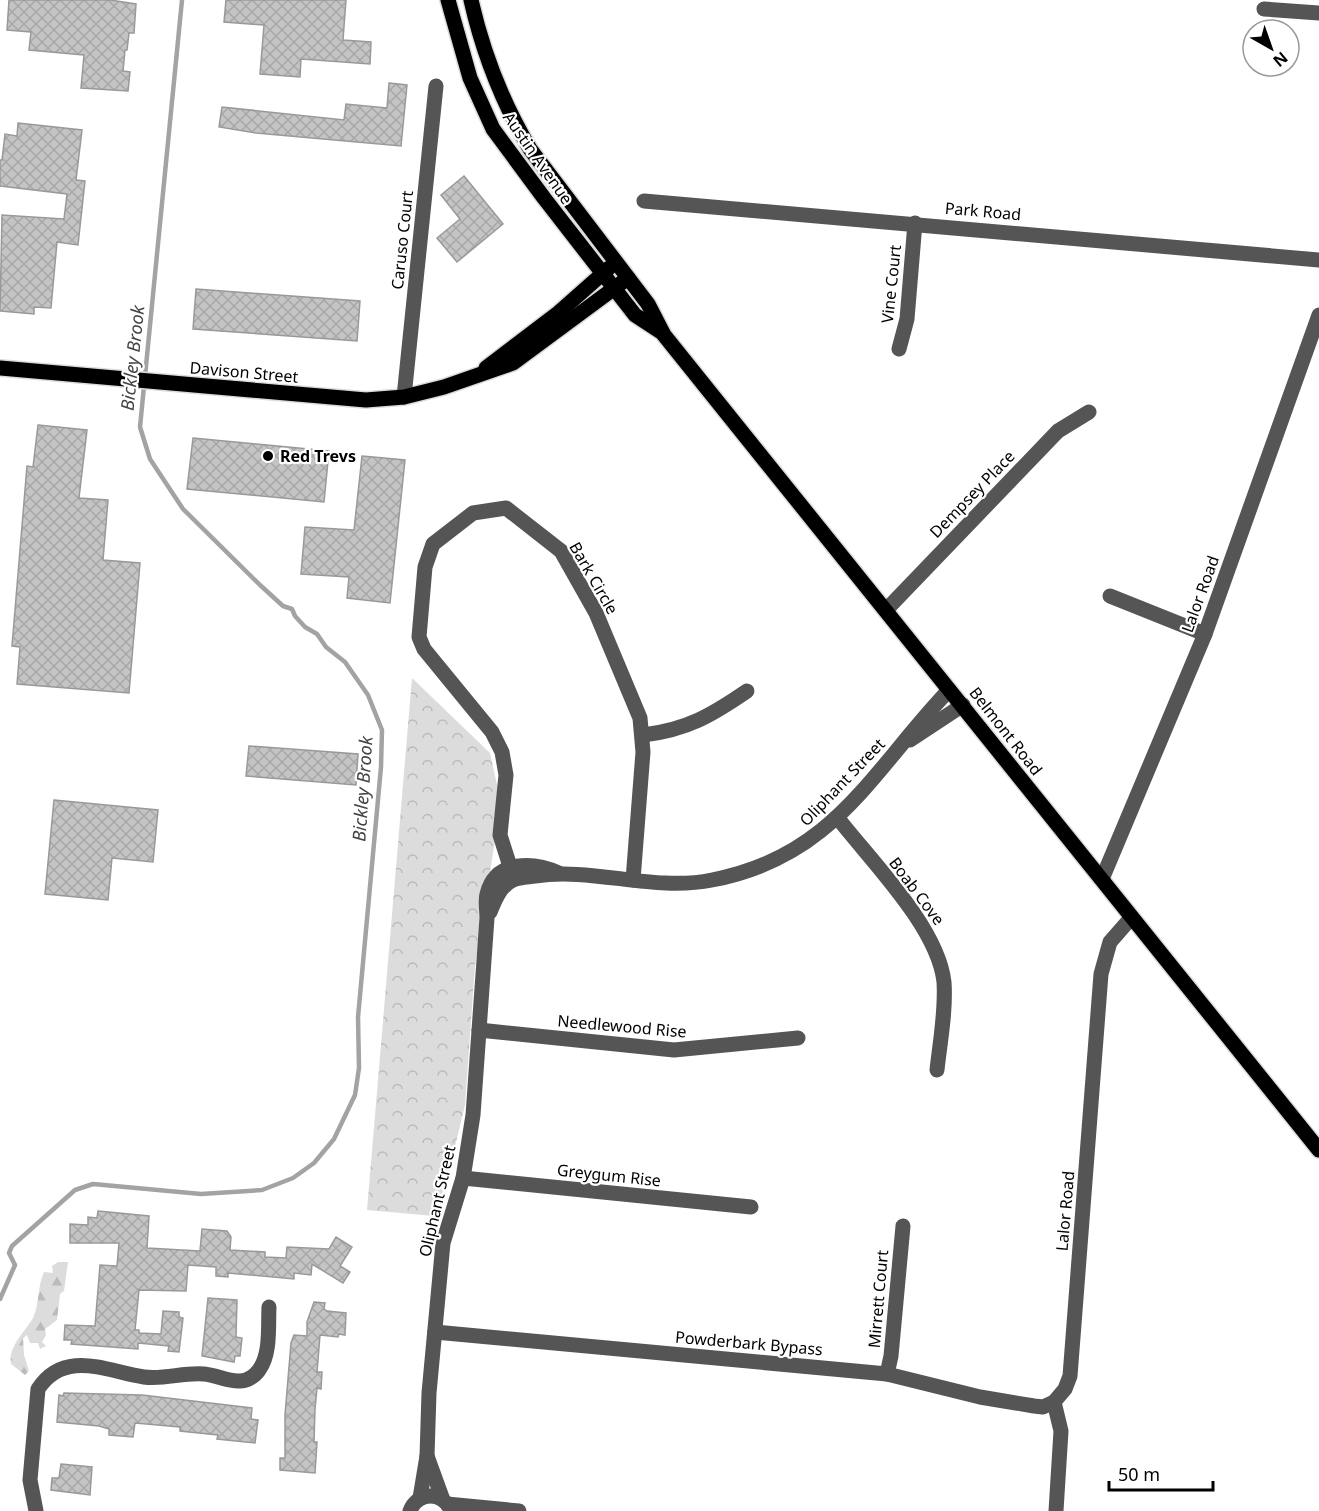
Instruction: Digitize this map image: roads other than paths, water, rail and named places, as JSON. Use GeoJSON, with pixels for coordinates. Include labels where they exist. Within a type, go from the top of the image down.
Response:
{"type":"FeatureCollection","features":[{"type":"Feature","properties":{"kind":"main road","name":"Austin Avenue"},"geometry":{"type":"LineString","coordinates":[[448,0],[470,78],[493,129],[614,288]]}},
{"type":"Feature","properties":{"kind":"main road","name":"Austin Avenue"},"geometry":{"type":"LineString","coordinates":[[471,0],[487,58],[518,128],[530,149],[628,278]]}},
{"type":"Feature","properties":{"kind":"main road","name":"Davison Street"},"geometry":{"type":"LineString","coordinates":[[481,372],[557,314],[616,262]]}},
{"type":"Feature","properties":{"kind":"main road","name":"Davison Street"},"geometry":{"type":"LineString","coordinates":[[0,368],[127,381],[366,400],[404,397],[444,387],[481,372],[513,363],[628,278]]}},
{"type":"Feature","properties":{"kind":"main road","name":"Belmont Road"},"geometry":{"type":"LineString","coordinates":[[628,278],[648,304],[664,335],[887,609],[1131,918],[1319,1150]]}},
{"type":"Feature","properties":{"kind":"main road","name":"Belmont Road"},"geometry":{"type":"LineString","coordinates":[[614,288],[635,315],[664,335]]}},
{"type":"Feature","properties":{"kind":"street"},"geometry":{"type":"LineString","coordinates":[[1264,9],[1319,14]]}},
{"type":"Feature","properties":{"kind":"street","name":"Caruso Court"},"geometry":{"type":"LineString","coordinates":[[404,397],[436,86]]}},
{"type":"Feature","properties":{"kind":"street","name":"Park Road"},"geometry":{"type":"LineString","coordinates":[[644,201],[1319,260]]}},
{"type":"Feature","properties":{"kind":"street","name":"Vine Court"},"geometry":{"type":"LineString","coordinates":[[899,349],[907,319],[915,223]]}},
{"type":"Feature","properties":{"kind":"street","name":"Lalor Road"},"geometry":{"type":"LineString","coordinates":[[1101,879],[1205,634],[1319,315]]}},
{"type":"Feature","properties":{"kind":"street","name":"Dempsey Place"},"geometry":{"type":"LineString","coordinates":[[887,609],[1058,431],[1089,412]]}},
{"type":"Feature","properties":{"kind":"street","name":"Bark Circle"},"geometry":{"type":"LineString","coordinates":[[512,874],[500,835],[506,775],[502,752],[492,732],[424,649],[419,637],[425,567],[433,544],[473,513],[506,508],[561,551],[596,613],[640,718],[643,735],[633,880]]}},
{"type":"Feature","properties":{"kind":"street"},"geometry":{"type":"LineString","coordinates":[[1110,596],[1205,634]]}},
{"type":"Feature","properties":{"kind":"street","name":"Oliphant Street"},"geometry":{"type":"LineString","coordinates":[[420,1498],[427,1456],[443,1243],[463,1178],[473,1115],[488,918],[499,893],[512,874],[559,873],[698,883],[743,874],[785,857],[811,841],[837,818],[950,690]]}},
{"type":"Feature","properties":{"kind":"street"},"geometry":{"type":"LineString","coordinates":[[643,735],[673,731],[698,722],[747,691]]}},
{"type":"Feature","properties":{"kind":"street","name":"Oliphant Street"},"geometry":{"type":"LineString","coordinates":[[906,742],[963,705]]}},
{"type":"Feature","properties":{"kind":"street","name":"Boab Cove"},"geometry":{"type":"LineString","coordinates":[[837,818],[920,922],[940,960],[944,999],[937,1070]]}},
{"type":"Feature","properties":{"kind":"street","name":"Lalor Road"},"geometry":{"type":"LineString","coordinates":[[1054,1402],[1065,1389],[1070,1376],[1103,965],[1110,942],[1131,918]]}},
{"type":"Feature","properties":{"kind":"street","name":"Needlewood Rise"},"geometry":{"type":"LineString","coordinates":[[479,1030],[674,1050],[798,1038]]}},
{"type":"Feature","properties":{"kind":"street","name":"Greygum Rise"},"geometry":{"type":"LineString","coordinates":[[463,1178],[751,1207]]}},
{"type":"Feature","properties":{"kind":"street","name":"Mirrett Court"},"geometry":{"type":"LineString","coordinates":[[887,1374],[891,1356],[903,1226]]}},
{"type":"Feature","properties":{"kind":"street"},"geometry":{"type":"LineString","coordinates":[[36,1511],[30,1480],[38,1389],[44,1380],[54,1374],[86,1364],[100,1365],[143,1377],[204,1374],[238,1382],[249,1379],[259,1370],[266,1356],[269,1307]]}},
{"type":"Feature","properties":{"kind":"street","name":"Powderbark Bypass"},"geometry":{"type":"LineString","coordinates":[[435,1332],[887,1374],[980,1397],[1043,1407],[1054,1402]]}},
{"type":"Feature","properties":{"kind":"street"},"geometry":{"type":"LineString","coordinates":[[1054,1402],[1061,1431],[1056,1511]]}},
{"type":"Feature","properties":{"kind":"street","name":"Oliphant Street"},"geometry":{"type":"LineString","coordinates":[[427,1456],[447,1505]]}},
{"type":"Feature","properties":{"kind":"street"},"geometry":{"type":"LineString","coordinates":[[410,1511],[420,1498],[433,1496],[447,1505],[519,1511]]}},
{"type":"Feature","properties":{"kind":"waterway","name":"Bickley Brook"},"geometry":{"type":"LineString","coordinates":[[0,1299],[15,1265],[9,1253],[12,1246],[75,1190],[93,1184],[201,1194],[262,1190],[293,1178],[314,1163],[334,1139],[355,1095],[359,1068],[358,1017],[381,767],[382,730],[368,695],[345,662],[326,647],[317,634],[305,627],[292,609],[283,606],[260,585],[183,509],[150,459],[140,427],[182,0]]}},
{"type":"Feature","properties":{"kind":"place","name":"Red Trevs"},"geometry":{"type":"Point","coordinates":[268,456]}}]}
